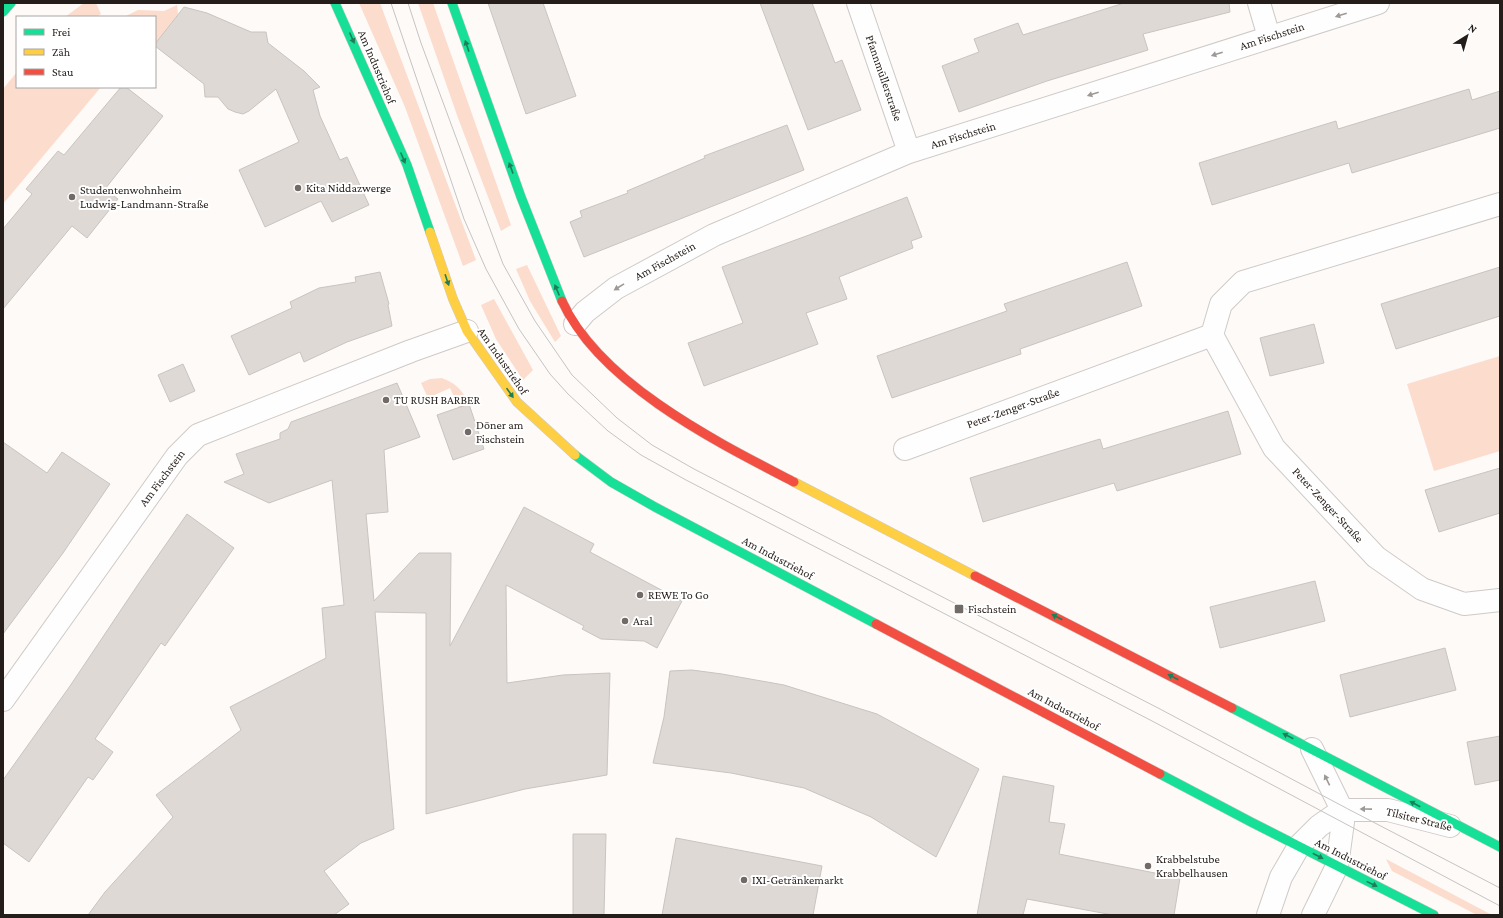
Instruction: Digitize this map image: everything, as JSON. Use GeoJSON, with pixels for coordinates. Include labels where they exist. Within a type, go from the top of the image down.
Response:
{"type":"FeatureCollection","features":[{"type":"Feature","properties":{"kind":"main road"},"geometry":{"type":"LineString","coordinates":[[3,12],[11,3]]}},
{"type":"Feature","properties":{"kind":"main road","name":"Am Industriehof"},"geometry":{"type":"LineString","coordinates":[[335,3],[406,165],[453,299],[467,331],[517,402],[580,459],[611,482],[655,507],[1337,866],[1434,915]]}},
{"type":"Feature","properties":{"kind":"main road"},"geometry":{"type":"LineString","coordinates":[[452,3],[538,244],[563,304],[575,324],[607,362],[660,405],[732,450],[1500,847]]}},
{"type":"Feature","properties":{"kind":"street","name":"Pfannmüllerstraße"},"geometry":{"type":"LineString","coordinates":[[858,3],[909,152]]}},
{"type":"Feature","properties":{"kind":"street"},"geometry":{"type":"LineString","coordinates":[[1259,3],[1269,37]]}},
{"type":"Feature","properties":{"kind":"street","name":"Am Fischstein"},"geometry":{"type":"LineString","coordinates":[[575,324],[585,312],[616,288],[714,235],[909,152],[1378,3]]}},
{"type":"Feature","properties":{"kind":"street"},"geometry":{"type":"LineString","coordinates":[[1212,334],[1221,304],[1243,282],[1500,204]]}},
{"type":"Feature","properties":{"kind":"street","name":"Am Fischstein"},"geometry":{"type":"LineString","coordinates":[[3,700],[177,456],[198,435],[396,357],[467,331]]}},
{"type":"Feature","properties":{"kind":"street","name":"Peter-Zenger-Straße"},"geometry":{"type":"LineString","coordinates":[[905,449],[1212,334],[1274,448],[1376,556],[1422,589],[1464,604],[1500,600]]}},
{"type":"Feature","properties":{"kind":"street"},"geometry":{"type":"LineString","coordinates":[[1312,749],[1342,810],[1343,822],[1337,866],[1313,915]]}},
{"type":"Feature","properties":{"kind":"street"},"geometry":{"type":"LineString","coordinates":[[1268,915],[1281,877],[1299,846],[1319,826],[1342,810]]}},
{"type":"Feature","properties":{"kind":"street","name":"Tilsiter Straße"},"geometry":{"type":"LineString","coordinates":[[1342,810],[1388,810],[1472,832]]}},
{"type":"Feature","properties":{"kind":"shaded area"},"geometry":{"type":"Polygon","coordinates":[[[84,3],[96,3],[101,14],[98,16],[66,16],[84,3]]]}},
{"type":"Feature","properties":{"kind":"shaded area"},"geometry":{"type":"Polygon","coordinates":[[[359,3],[380,3],[476,260],[463,266],[405,107],[359,3]]]}},
{"type":"Feature","properties":{"kind":"shaded area"},"geometry":{"type":"Polygon","coordinates":[[[418,3],[433,3],[511,225],[501,231],[458,118],[418,3]]]}},
{"type":"Feature","properties":{"kind":"shaded area"},"geometry":{"type":"Polygon","coordinates":[[[177,5],[178,14],[156,43],[156,16],[126,16],[138,10],[164,11],[177,5]]]}},
{"type":"Feature","properties":{"kind":"shaded area"},"geometry":{"type":"Polygon","coordinates":[[[16,73],[16,88],[100,88],[3,204],[3,89],[16,73]]]}},
{"type":"Feature","properties":{"kind":"shaded area"},"geometry":{"type":"Polygon","coordinates":[[[527,265],[561,336],[555,342],[530,301],[516,269],[527,265]]]}},
{"type":"Feature","properties":{"kind":"shaded area"},"geometry":{"type":"Polygon","coordinates":[[[494,299],[533,370],[523,380],[496,339],[481,305],[494,299]]]}},
{"type":"Feature","properties":{"kind":"shaded area"},"geometry":{"type":"Polygon","coordinates":[[[1500,356],[1500,451],[1434,471],[1407,384],[1500,356]]]}},
{"type":"Feature","properties":{"kind":"shaded area"},"geometry":{"type":"Polygon","coordinates":[[[442,378],[458,388],[469,404],[459,408],[450,388],[428,398],[421,383],[430,379],[442,378]]]}},
{"type":"Feature","properties":{"kind":"shaded area"},"geometry":{"type":"Polygon","coordinates":[[[1386,859],[1492,915],[1477,915],[1392,871],[1386,859]]]}},
{"type":"Feature","properties":{"kind":"building"},"geometry":{"type":"Polygon","coordinates":[[[488,3],[543,3],[576,96],[526,114],[488,3]]]}},
{"type":"Feature","properties":{"kind":"building"},"geometry":{"type":"Polygon","coordinates":[[[760,3],[812,3],[835,63],[842,60],[861,110],[808,130],[760,3]]]}},
{"type":"Feature","properties":{"kind":"building"},"geometry":{"type":"Polygon","coordinates":[[[1124,3],[1229,3],[1230,12],[1143,34],[1148,50],[1047,81],[959,112],[942,66],[979,52],[974,39],[1018,23],[1023,35],[1124,3]]]}},
{"type":"Feature","properties":{"kind":"building"},"geometry":{"type":"Polygon","coordinates":[[[184,7],[207,13],[251,32],[266,32],[268,43],[304,71],[320,87],[313,90],[320,116],[340,160],[347,157],[369,205],[332,222],[321,201],[265,227],[239,170],[299,142],[276,89],[249,111],[243,114],[235,112],[228,109],[218,97],[205,97],[204,84],[156,47],[156,43],[184,7]]]}},
{"type":"Feature","properties":{"kind":"building","name":"Studentenwohnheim Ludwig-Landmann-Straße"},"geometry":{"type":"Polygon","coordinates":[[[120,88],[127,88],[163,116],[105,189],[118,199],[87,238],[72,226],[3,309],[3,229],[32,194],[26,189],[58,151],[64,155],[120,88]]]}},
{"type":"Feature","properties":{"kind":"building"},"geometry":{"type":"Polygon","coordinates":[[[1469,89],[1472,100],[1500,91],[1500,128],[1352,173],[1349,163],[1212,205],[1199,163],[1336,121],[1338,129],[1469,89]]]}},
{"type":"Feature","properties":{"kind":"building"},"geometry":{"type":"Polygon","coordinates":[[[787,125],[804,170],[584,257],[570,222],[582,217],[580,211],[628,193],[627,191],[705,158],[704,156],[787,125]]]}},
{"type":"Feature","properties":{"kind":"building"},"geometry":{"type":"Polygon","coordinates":[[[907,197],[922,237],[911,241],[913,248],[839,277],[847,299],[806,313],[818,344],[704,386],[688,343],[743,323],[722,267],[907,197]]]}},
{"type":"Feature","properties":{"kind":"building"},"geometry":{"type":"Polygon","coordinates":[[[1127,262],[1142,306],[1020,349],[1021,354],[892,398],[877,356],[1007,311],[1004,304],[1127,262]]]}},
{"type":"Feature","properties":{"kind":"building"},"geometry":{"type":"Polygon","coordinates":[[[1500,267],[1500,316],[1396,349],[1381,304],[1500,267]]]}},
{"type":"Feature","properties":{"kind":"building"},"geometry":{"type":"Polygon","coordinates":[[[380,272],[389,304],[392,326],[347,342],[304,362],[300,352],[249,375],[231,336],[292,308],[290,302],[319,288],[356,282],[355,277],[380,272]]]}},
{"type":"Feature","properties":{"kind":"building"},"geometry":{"type":"Polygon","coordinates":[[[1314,324],[1324,363],[1270,376],[1260,338],[1314,324]]]}},
{"type":"Feature","properties":{"kind":"building"},"geometry":{"type":"Polygon","coordinates":[[[183,364],[195,391],[170,402],[158,375],[183,364]]]}},
{"type":"Feature","properties":{"kind":"building"},"geometry":{"type":"Polygon","coordinates":[[[397,383],[420,437],[384,450],[388,512],[366,514],[374,601],[419,553],[451,553],[450,646],[524,507],[594,544],[590,552],[682,601],[657,648],[644,641],[601,639],[582,629],[584,626],[506,585],[507,683],[563,675],[610,673],[607,775],[525,789],[426,814],[426,613],[375,612],[394,829],[361,843],[324,871],[349,904],[334,915],[88,915],[105,892],[173,817],[156,795],[241,730],[230,707],[326,658],[322,608],[344,605],[332,480],[269,503],[224,482],[244,474],[236,454],[280,439],[280,433],[288,429],[291,422],[397,383]]]}},
{"type":"Feature","properties":{"kind":"building"},"geometry":{"type":"Polygon","coordinates":[[[469,404],[484,449],[453,460],[437,415],[469,404]]]}},
{"type":"Feature","properties":{"kind":"building"},"geometry":{"type":"Polygon","coordinates":[[[1228,411],[1241,454],[1117,491],[1114,483],[983,522],[970,478],[1100,439],[1103,449],[1228,411]]]}},
{"type":"Feature","properties":{"kind":"building"},"geometry":{"type":"Polygon","coordinates":[[[3,442],[47,473],[62,452],[110,484],[63,553],[3,634],[3,442]]]}},
{"type":"Feature","properties":{"kind":"building"},"geometry":{"type":"Polygon","coordinates":[[[1500,468],[1500,513],[1439,532],[1425,490],[1500,468]]]}},
{"type":"Feature","properties":{"kind":"building"},"geometry":{"type":"Polygon","coordinates":[[[187,514],[234,548],[165,646],[161,643],[95,739],[113,752],[93,780],[88,777],[29,862],[3,843],[3,780],[70,686],[187,514]]]}},
{"type":"Feature","properties":{"kind":"building"},"geometry":{"type":"Polygon","coordinates":[[[1315,581],[1325,621],[1220,648],[1210,607],[1315,581]]]}},
{"type":"Feature","properties":{"kind":"building"},"geometry":{"type":"Polygon","coordinates":[[[1445,648],[1456,690],[1350,717],[1340,675],[1445,648]]]}},
{"type":"Feature","properties":{"kind":"building"},"geometry":{"type":"Polygon","coordinates":[[[692,670],[784,685],[877,714],[979,769],[936,857],[871,817],[804,788],[731,773],[653,763],[664,717],[670,671],[692,670]]]}},
{"type":"Feature","properties":{"kind":"building"},"geometry":{"type":"Polygon","coordinates":[[[1500,736],[1500,780],[1475,785],[1467,742],[1500,736]]]}},
{"type":"Feature","properties":{"kind":"building"},"geometry":{"type":"Polygon","coordinates":[[[1003,776],[1054,786],[1049,822],[1065,824],[1059,854],[1180,878],[1174,915],[1113,915],[1027,899],[1023,915],[977,915],[1003,776]]]}},
{"type":"Feature","properties":{"kind":"building"},"geometry":{"type":"Polygon","coordinates":[[[573,834],[606,834],[604,915],[573,915],[573,834]]]}},
{"type":"Feature","properties":{"kind":"building","name":"IXI-Getränkemarkt"},"geometry":{"type":"Polygon","coordinates":[[[676,838],[822,866],[813,915],[662,915],[676,838]]]}},
{"type":"Feature","properties":{"kind":"tram line"},"geometry":{"type":"LineString","coordinates":[[391,3],[464,219],[486,269],[519,329],[550,374],[568,394],[608,431],[641,455],[686,480],[1154,722],[1500,906]]}},
{"type":"Feature","properties":{"kind":"tram line"},"geometry":{"type":"LineString","coordinates":[[408,3],[421,43],[503,264],[535,321],[572,375],[617,418],[652,445],[694,469],[1160,709],[1500,888]]}},
{"type":"Feature","properties":{"kind":"traffic: fast"},"geometry":{"type":"LineString","coordinates":[[3,12],[11,3]]}},
{"type":"Feature","properties":{"kind":"traffic: fast"},"geometry":{"type":"LineString","coordinates":[[335,3],[407,165],[430,232]]}},
{"type":"Feature","properties":{"kind":"traffic: fast"},"geometry":{"type":"LineString","coordinates":[[452,3],[521,197],[562,301]]}},
{"type":"Feature","properties":{"kind":"traffic: fast"},"geometry":{"type":"LineString","coordinates":[[575,455],[611,482],[655,507],[876,624]]}},
{"type":"Feature","properties":{"kind":"traffic: fast"},"geometry":{"type":"LineString","coordinates":[[1232,708],[1500,847]]}},
{"type":"Feature","properties":{"kind":"traffic: fast"},"geometry":{"type":"LineString","coordinates":[[1160,774],[1434,915]]}},
{"type":"Feature","properties":{"kind":"traffic: slow"},"geometry":{"type":"LineString","coordinates":[[430,232],[453,299],[467,331],[517,402],[575,455]]}},
{"type":"Feature","properties":{"kind":"traffic: slow"},"geometry":{"type":"LineString","coordinates":[[794,482],[975,576]]}},
{"type":"Feature","properties":{"kind":"traffic: jam"},"geometry":{"type":"LineString","coordinates":[[562,301],[580,331],[603,359],[632,384],[663,408],[697,429],[731,449],[794,482]]}},
{"type":"Feature","properties":{"kind":"traffic: jam"},"geometry":{"type":"LineString","coordinates":[[975,576],[1232,708]]}},
{"type":"Feature","properties":{"kind":"traffic: jam"},"geometry":{"type":"LineString","coordinates":[[876,624],[1160,774]]}},
{"type":"Feature","properties":{"kind":"place","name":"Kita Niddazwerge"},"geometry":{"type":"Point","coordinates":[298,188]}},
{"type":"Feature","properties":{"kind":"place","name":"Studentenwohnheim Ludwig-Landmann-Straße"},"geometry":{"type":"Point","coordinates":[72,197]}},
{"type":"Feature","properties":{"kind":"place","name":"TU RUSH BARBER"},"geometry":{"type":"Point","coordinates":[386,400]}},
{"type":"Feature","properties":{"kind":"place","name":"Döner am Fischstein"},"geometry":{"type":"Point","coordinates":[468,432]}},
{"type":"Feature","properties":{"kind":"place","name":"REWE To Go"},"geometry":{"type":"Point","coordinates":[640,595]}},
{"type":"Feature","properties":{"kind":"place","name":"Fischstein"},"geometry":{"type":"Point","coordinates":[959,609]}},
{"type":"Feature","properties":{"kind":"place","name":"Aral"},"geometry":{"type":"Point","coordinates":[625,621]}},
{"type":"Feature","properties":{"kind":"place","name":"Krabbelstube Krabbelhausen"},"geometry":{"type":"Point","coordinates":[1148,866]}},
{"type":"Feature","properties":{"kind":"place","name":"IXI-Getränkemarkt"},"geometry":{"type":"Point","coordinates":[744,880]}}]}
